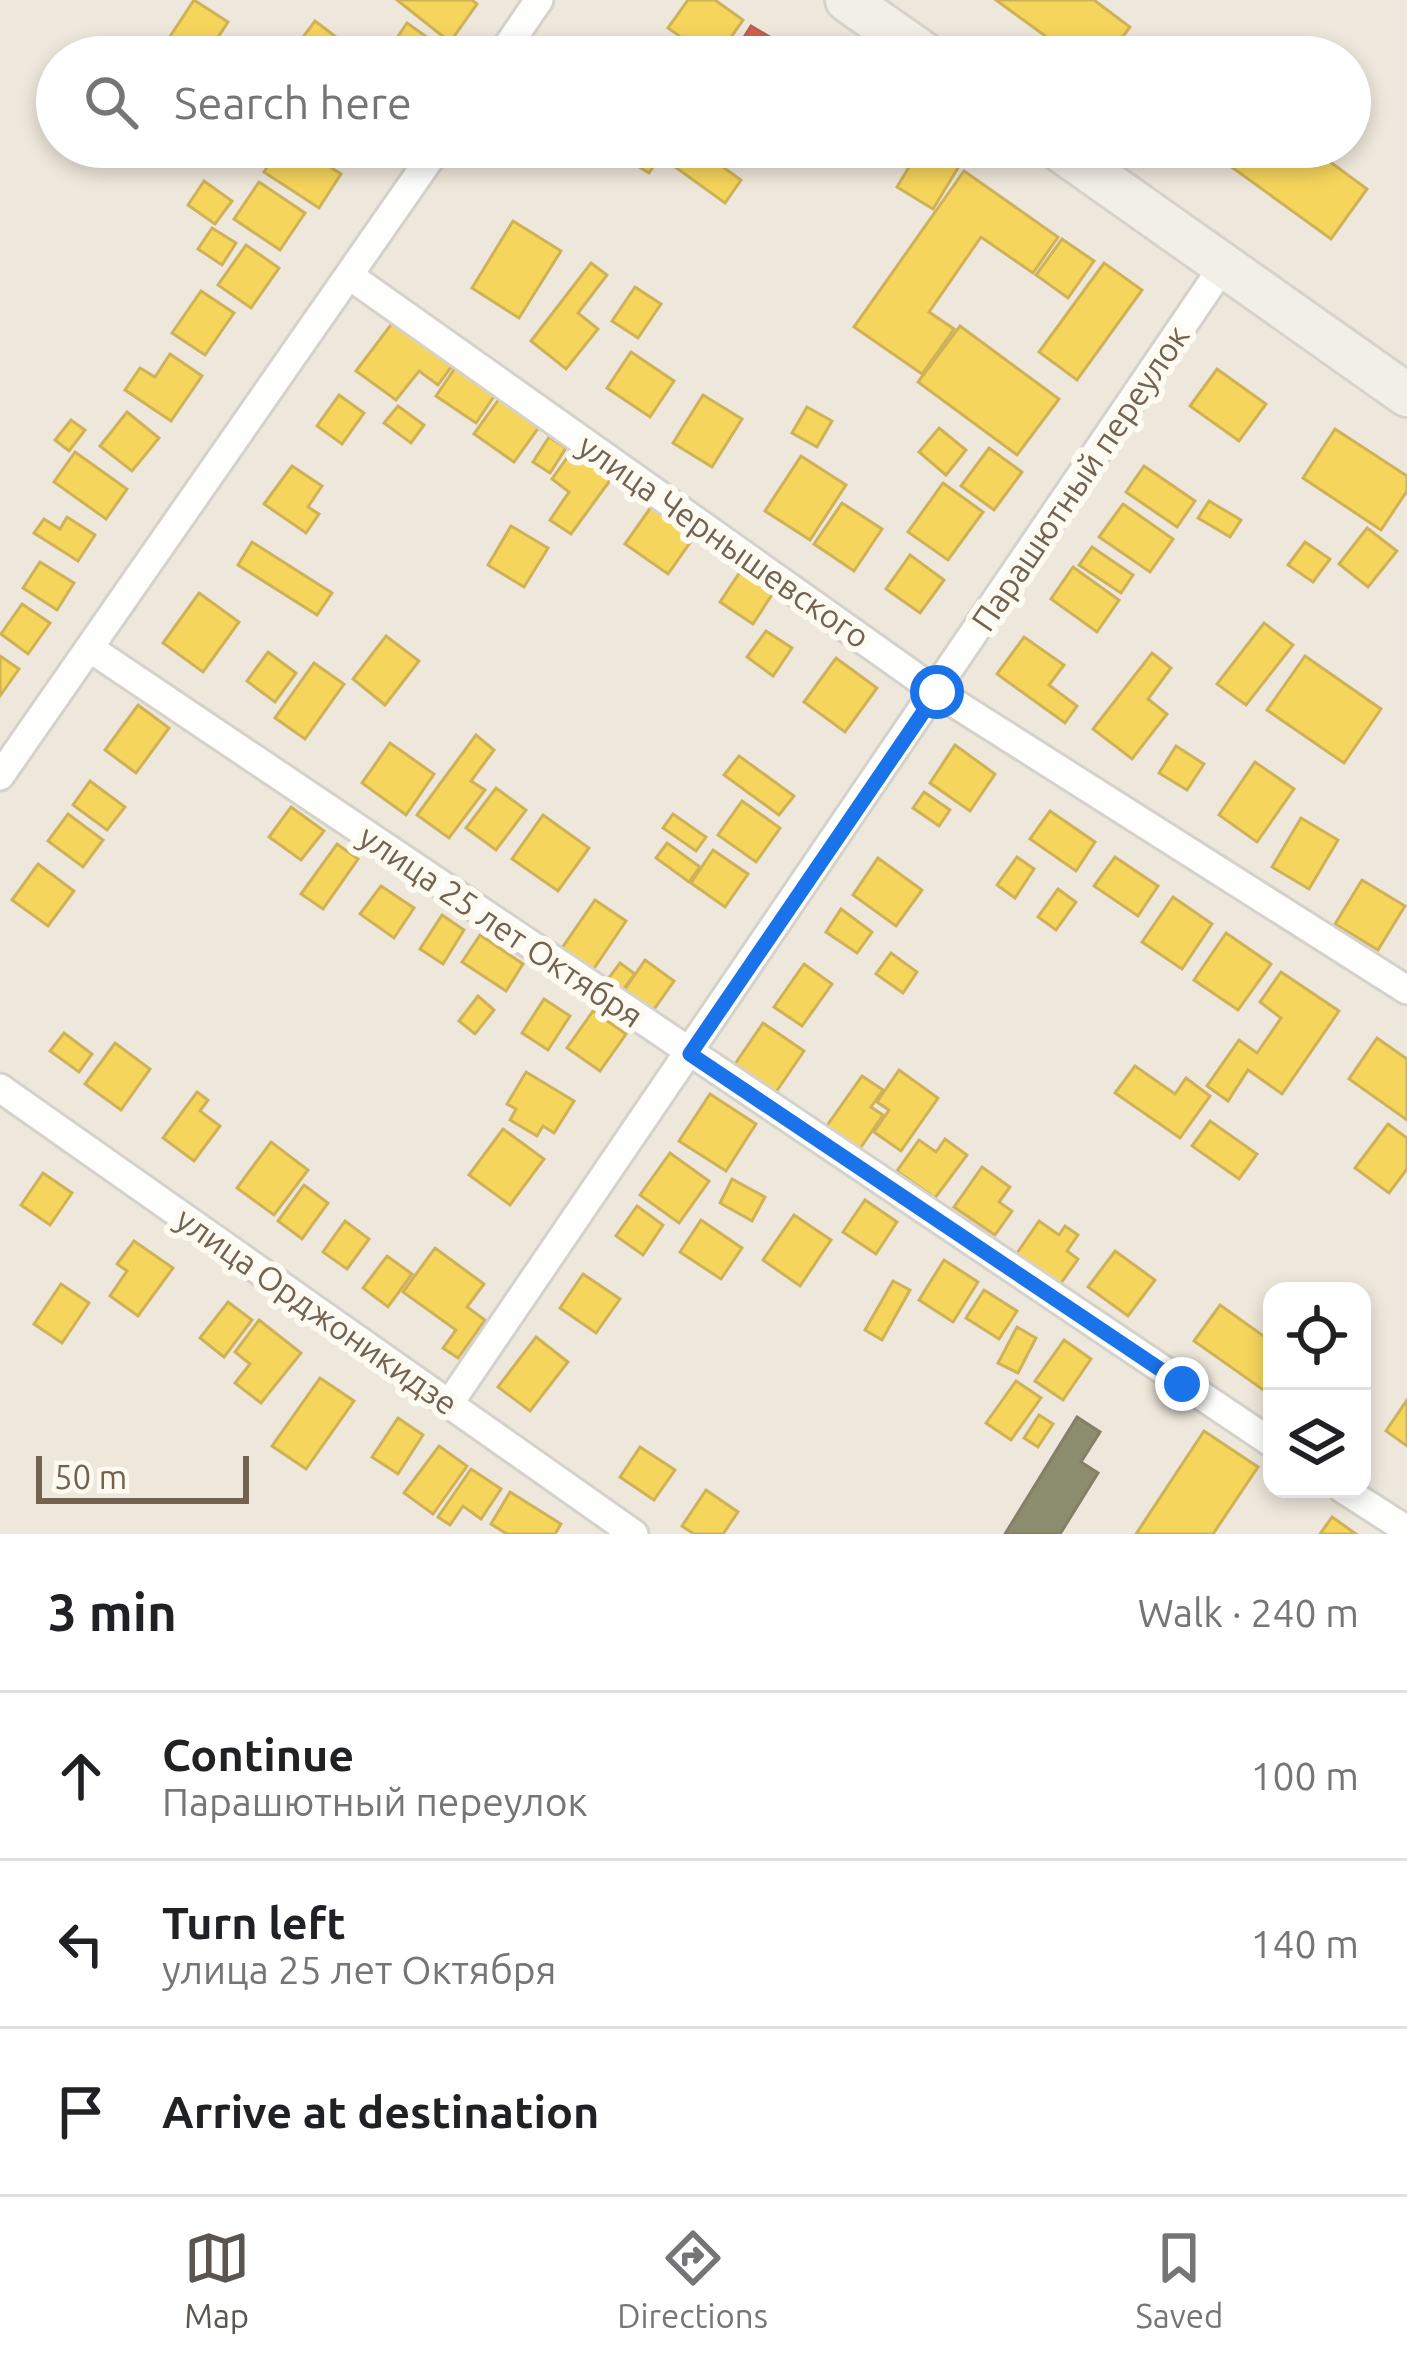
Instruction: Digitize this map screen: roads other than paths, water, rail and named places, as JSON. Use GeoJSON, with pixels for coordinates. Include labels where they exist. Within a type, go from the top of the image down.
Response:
{"type":"FeatureCollection","features":[{"type":"Feature","properties":{"kind":"main road"},"geometry":{"type":"LineString","coordinates":[[847,0],[898,36]]}},
{"type":"Feature","properties":{"kind":"main road"},"geometry":{"type":"LineString","coordinates":[[1086,168],[1407,395]]}},
{"type":"Feature","properties":{"kind":"street"},"geometry":{"type":"LineString","coordinates":[[514,36],[539,0]]}},
{"type":"Feature","properties":{"kind":"street"},"geometry":{"type":"LineString","coordinates":[[0,776],[425,168]]}},
{"type":"Feature","properties":{"kind":"street","name":"Парашютный переулок"},"geometry":{"type":"LineString","coordinates":[[449,1404],[1224,265]]}},
{"type":"Feature","properties":{"kind":"street","name":"улица Чернышевского"},"geometry":{"type":"LineString","coordinates":[[350,276],[937,692],[1407,990]]}},
{"type":"Feature","properties":{"kind":"street","name":"улица 25 лет Октября"},"geometry":{"type":"LineString","coordinates":[[91,649],[1263,1437]]}},
{"type":"Feature","properties":{"kind":"street","name":"улица Орджоникидзе"},"geometry":{"type":"LineString","coordinates":[[0,1088],[634,1534]]}},
{"type":"Feature","properties":{"kind":"street"},"geometry":{"type":"LineString","coordinates":[[1357,1498],[1407,1530]]}}]}
